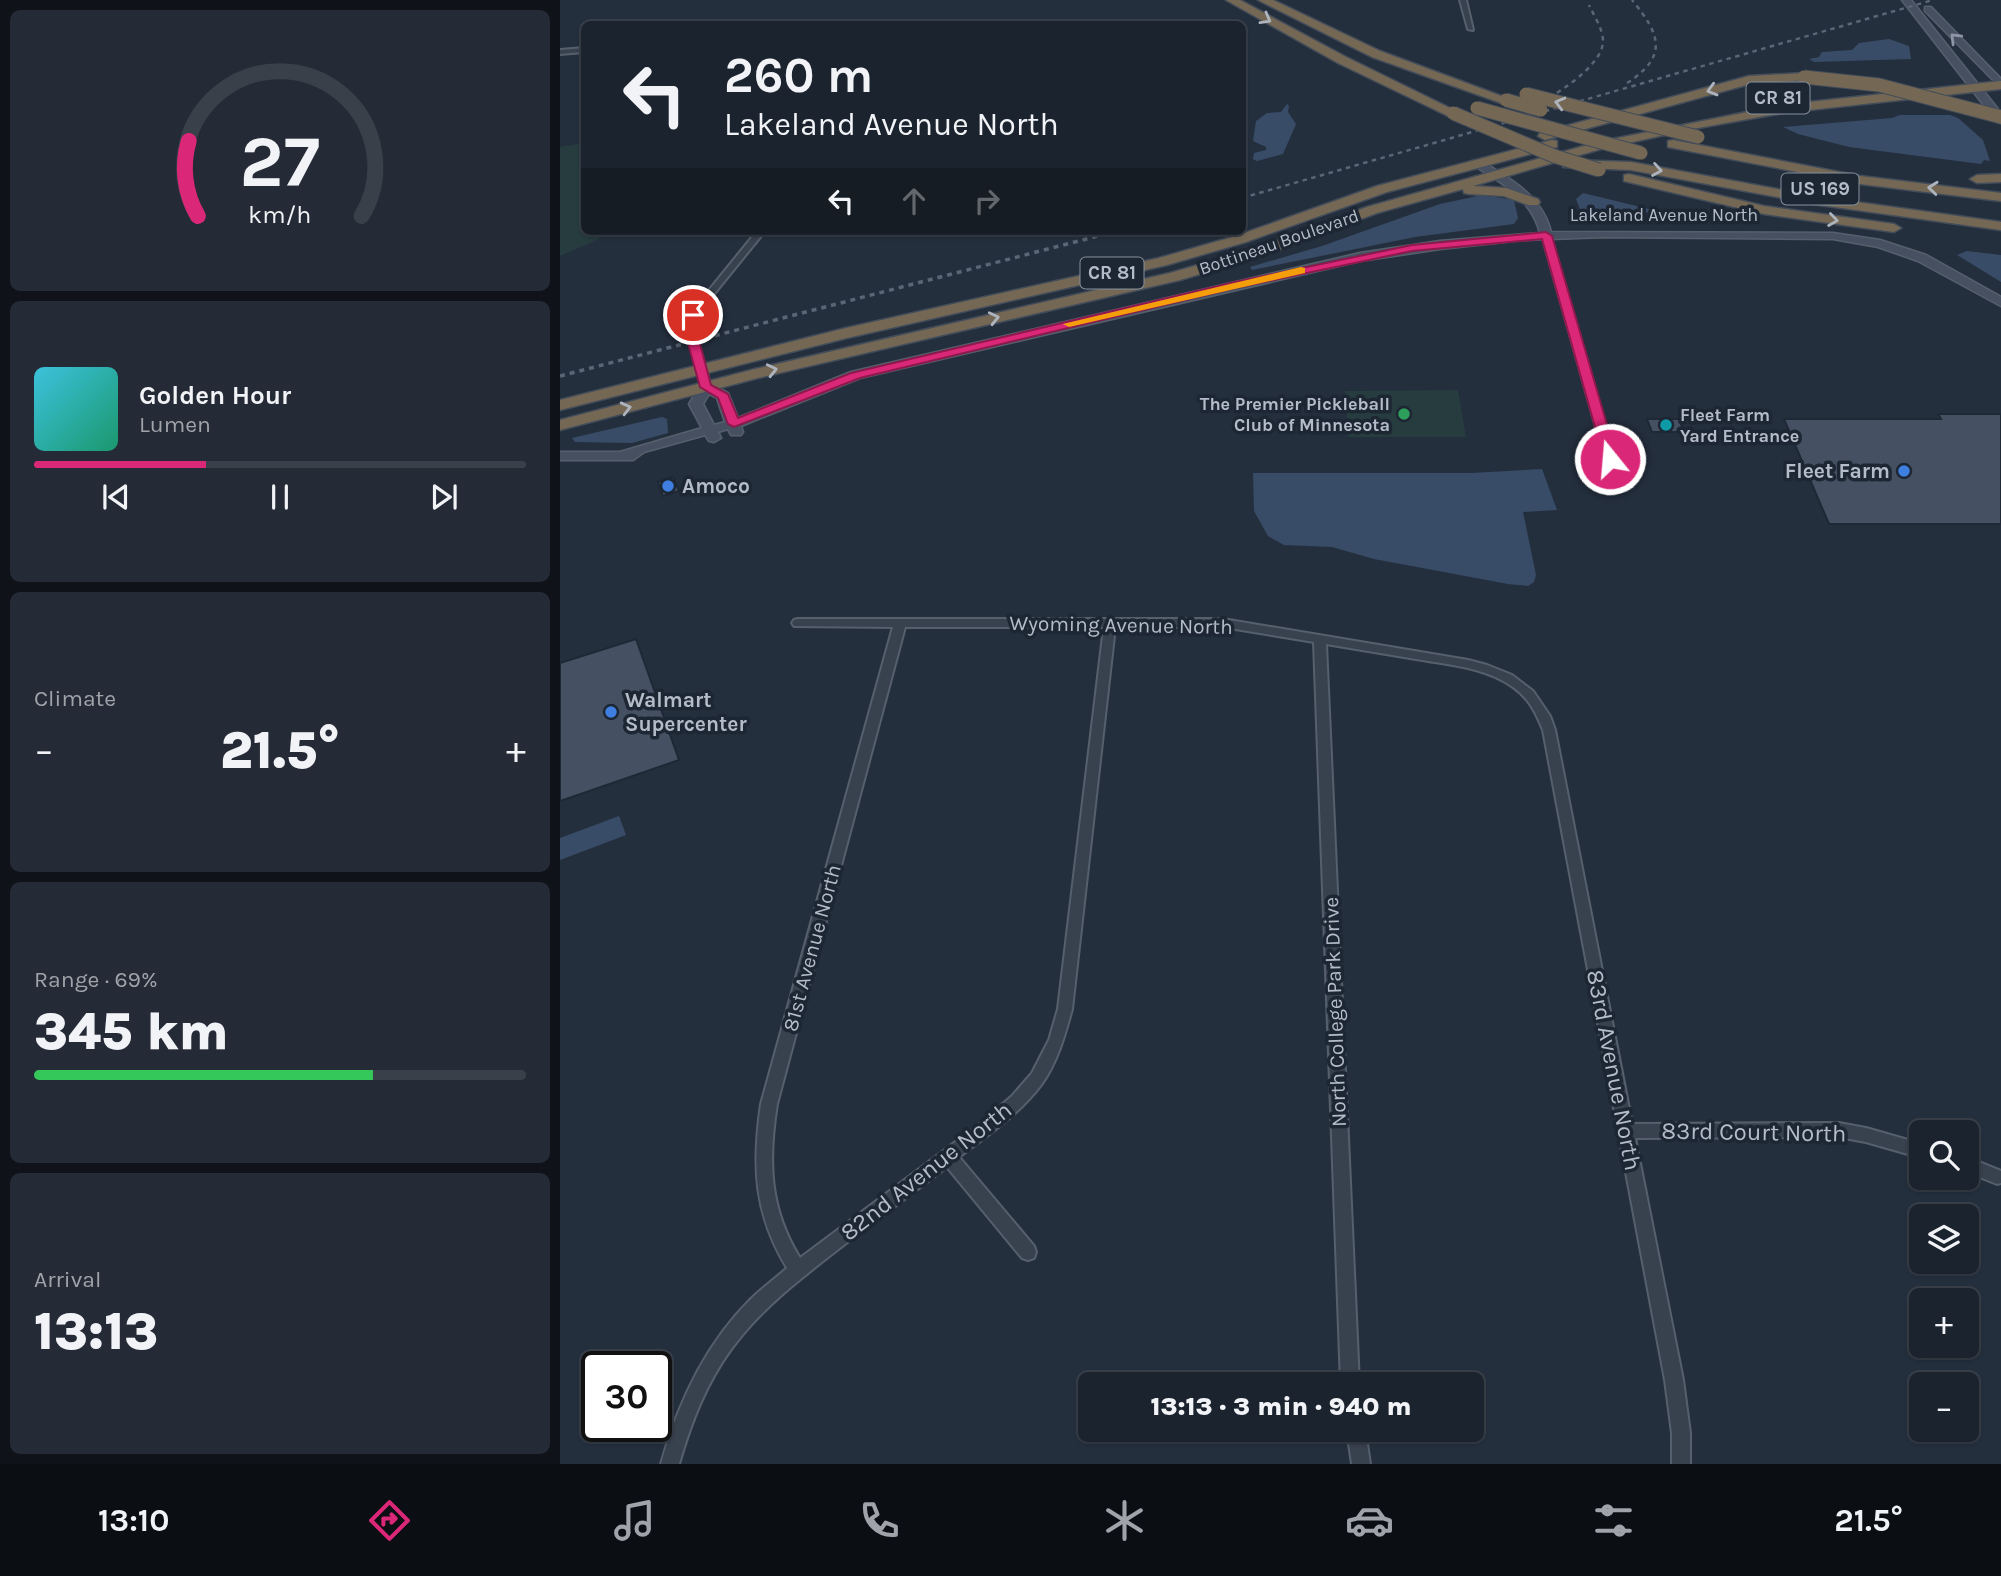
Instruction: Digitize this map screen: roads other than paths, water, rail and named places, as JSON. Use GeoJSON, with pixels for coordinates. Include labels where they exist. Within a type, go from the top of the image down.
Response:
{"type":"FeatureCollection","features":[{"type":"Feature","properties":{"kind":"highway","name":"US 169"},"geometry":{"type":"LineString","coordinates":[[1232,0],[1300,38],[1417,88],[1641,153],[1855,196],[2001,215]]}},
{"type":"Feature","properties":{"kind":"highway","name":"US 169"},"geometry":{"type":"LineString","coordinates":[[1264,0],[1406,66],[1506,100],[1673,144],[1860,180],[2001,197]]}},
{"type":"Feature","properties":{"kind":"highway"},"geometry":{"type":"LineString","coordinates":[[1322,29],[1526,94],[1698,137],[1818,160],[1977,180],[2001,180]]}},
{"type":"Feature","properties":{"kind":"highway"},"geometry":{"type":"LineString","coordinates":[[1300,38],[1453,113],[1554,156],[1599,170],[1764,210],[1911,230]]}},
{"type":"Feature","properties":{"kind":"highway"},"geometry":{"type":"LineString","coordinates":[[1314,212],[1372,187],[1419,172],[1735,83],[1766,78],[1804,77],[1879,85],[2001,118]]}},
{"type":"Feature","properties":{"kind":"highway","name":"Bottineau Boulevard"},"geometry":{"type":"LineString","coordinates":[[560,405],[701,368],[1162,262],[1241,239],[1382,189],[1652,119],[1826,92],[1999,80]]}},
{"type":"Feature","properties":{"kind":"highway","name":"Bottineau Boulevard"},"geometry":{"type":"LineString","coordinates":[[560,425],[706,387],[1223,264],[1372,210],[1598,146],[1721,119],[1970,82]]}},
{"type":"Feature","properties":{"kind":"highway"},"geometry":{"type":"LineString","coordinates":[[1516,170],[1586,163],[1631,166],[1832,203],[2001,226]]}},
{"type":"Feature","properties":{"kind":"highway"},"geometry":{"type":"LineString","coordinates":[[1424,195],[1493,189],[1533,202]]}},
{"type":"Feature","properties":{"kind":"highway"},"geometry":{"type":"LineString","coordinates":[[1976,238],[2001,241]]}},
{"type":"Feature","properties":{"kind":"street"},"geometry":{"type":"LineString","coordinates":[[1463,0],[1471,29]]}},
{"type":"Feature","properties":{"kind":"street"},"geometry":{"type":"LineString","coordinates":[[1906,0],[2001,118]]}},
{"type":"Feature","properties":{"kind":"street"},"geometry":{"type":"LineString","coordinates":[[1920,0],[1999,80]]}},
{"type":"Feature","properties":{"kind":"street"},"geometry":{"type":"LineString","coordinates":[[560,52],[581,50]]}},
{"type":"Feature","properties":{"kind":"street"},"geometry":{"type":"LineString","coordinates":[[1477,163],[1533,202],[1545,225],[1610,459]]}},
{"type":"Feature","properties":{"kind":"street"},"geometry":{"type":"LineString","coordinates":[[712,434],[696,404],[706,387],[693,340],[693,315],[758,235]]}},
{"type":"Feature","properties":{"kind":"street","name":"Lakeland Avenue North"},"geometry":{"type":"LineString","coordinates":[[560,456],[644,457],[712,434],[771,421],[826,387],[895,366],[1335,262],[1440,244],[1546,236],[1833,236],[1880,244],[1922,258],[2001,302]]}},
{"type":"Feature","properties":{"kind":"street"},"geometry":{"type":"LineString","coordinates":[[706,387],[723,396],[735,428]]}},
{"type":"Feature","properties":{"kind":"street","name":"Wyoming Avenue North"},"geometry":{"type":"LineString","coordinates":[[798,623],[1223,623],[1486,668],[1521,684]]}},
{"type":"Feature","properties":{"kind":"street","name":"81st Avenue North"},"geometry":{"type":"LineString","coordinates":[[798,1270],[782,1246],[768,1207],[762,1173],[763,1138],[769,1104],[900,623]]}},
{"type":"Feature","properties":{"kind":"street","name":"82nd Avenue North"},"geometry":{"type":"LineString","coordinates":[[670,1464],[681,1425],[700,1382],[725,1343],[756,1306],[798,1270],[949,1157],[1017,1101],[1037,1078],[1056,1041],[1065,1009],[1110,623]]}},
{"type":"Feature","properties":{"kind":"street","name":"North College Park Drive"},"geometry":{"type":"LineString","coordinates":[[1320,640],[1350,1372]]}},
{"type":"Feature","properties":{"kind":"street","name":"83rd Avenue North"},"geometry":{"type":"LineString","coordinates":[[1521,684],[1535,698],[1544,713],[1549,730],[1674,1380],[1681,1433],[1681,1464]]}},
{"type":"Feature","properties":{"kind":"street","name":"83rd Court North"},"geometry":{"type":"LineString","coordinates":[[1626,1131],[1839,1130],[1909,1147]]}},
{"type":"Feature","properties":{"kind":"street"},"geometry":{"type":"LineString","coordinates":[[949,1157],[1028,1252]]}},
{"type":"Feature","properties":{"kind":"street"},"geometry":{"type":"LineString","coordinates":[[1979,1169],[1997,1177]]}},
{"type":"Feature","properties":{"kind":"street"},"geometry":{"type":"LineString","coordinates":[[1358,1442],[1361,1464]]}},
{"type":"Feature","properties":{"kind":"water"},"geometry":{"type":"Polygon","coordinates":[[[1889,39],[1909,46],[1911,59],[1814,62],[1809,59],[1819,57],[1822,52],[1852,50],[1859,43],[1889,39]]]}},
{"type":"Feature","properties":{"kind":"water"},"geometry":{"type":"Polygon","coordinates":[[[1287,104],[1288,112],[1296,124],[1283,154],[1257,161],[1253,159],[1254,153],[1266,150],[1266,147],[1253,141],[1256,121],[1267,113],[1281,112],[1287,104]]]}},
{"type":"Feature","properties":{"kind":"water"},"geometry":{"type":"Polygon","coordinates":[[[1900,115],[1950,115],[1958,118],[1983,140],[1990,161],[1984,160],[1981,164],[1849,147],[1798,134],[1783,127],[1892,118],[1900,115]]]}},
{"type":"Feature","properties":{"kind":"water"},"geometry":{"type":"Polygon","coordinates":[[[1583,193],[1654,212],[1587,214],[1581,212],[1576,199],[1583,193]]]}},
{"type":"Feature","properties":{"kind":"water"},"geometry":{"type":"Polygon","coordinates":[[[1482,195],[1514,200],[1518,218],[1514,224],[1415,237],[1252,270],[1250,267],[1322,246],[1440,204],[1482,195]]]}},
{"type":"Feature","properties":{"kind":"water"},"geometry":{"type":"Polygon","coordinates":[[[1967,251],[2001,255],[2001,282],[1957,255],[1967,251]]]}},
{"type":"Feature","properties":{"kind":"water"},"geometry":{"type":"Polygon","coordinates":[[[662,417],[667,419],[668,433],[632,443],[575,442],[572,438],[662,417]]]}},
{"type":"Feature","properties":{"kind":"water"},"geometry":{"type":"Polygon","coordinates":[[[1542,469],[1557,510],[1523,512],[1536,575],[1534,582],[1528,586],[1374,559],[1332,547],[1284,545],[1268,536],[1254,511],[1253,473],[1471,473],[1542,469]]]}},
{"type":"Feature","properties":{"kind":"water"},"geometry":{"type":"Polygon","coordinates":[[[619,816],[626,835],[560,860],[560,838],[619,816]]]}},
{"type":"Feature","properties":{"kind":"railway"},"geometry":{"type":"LineString","coordinates":[[1627,83],[1649,63],[1656,44],[1649,24],[1632,0]]}},
{"type":"Feature","properties":{"kind":"railway"},"geometry":{"type":"LineString","coordinates":[[1246,197],[1933,0]]}},
{"type":"Feature","properties":{"kind":"railway"},"geometry":{"type":"LineString","coordinates":[[1526,111],[1572,82],[1594,62],[1601,51],[1602,32],[1589,5]]}},
{"type":"Feature","properties":{"kind":"railway"},"geometry":{"type":"LineString","coordinates":[[560,376],[1102,235]]}},
{"type":"Feature","properties":{"kind":"place","name":"The Premier Pickleball Club of Minnesota"},"geometry":{"type":"Point","coordinates":[1404,414]}},
{"type":"Feature","properties":{"kind":"place","name":"Fleet Farm Yard Entrance"},"geometry":{"type":"Point","coordinates":[1666,425]}},
{"type":"Feature","properties":{"kind":"place","name":"Fleet Farm"},"geometry":{"type":"Point","coordinates":[1904,471]}},
{"type":"Feature","properties":{"kind":"place","name":"Amoco"},"geometry":{"type":"Point","coordinates":[668,486]}},
{"type":"Feature","properties":{"kind":"place","name":"Walmart Supercenter"},"geometry":{"type":"Point","coordinates":[611,712]}}]}
